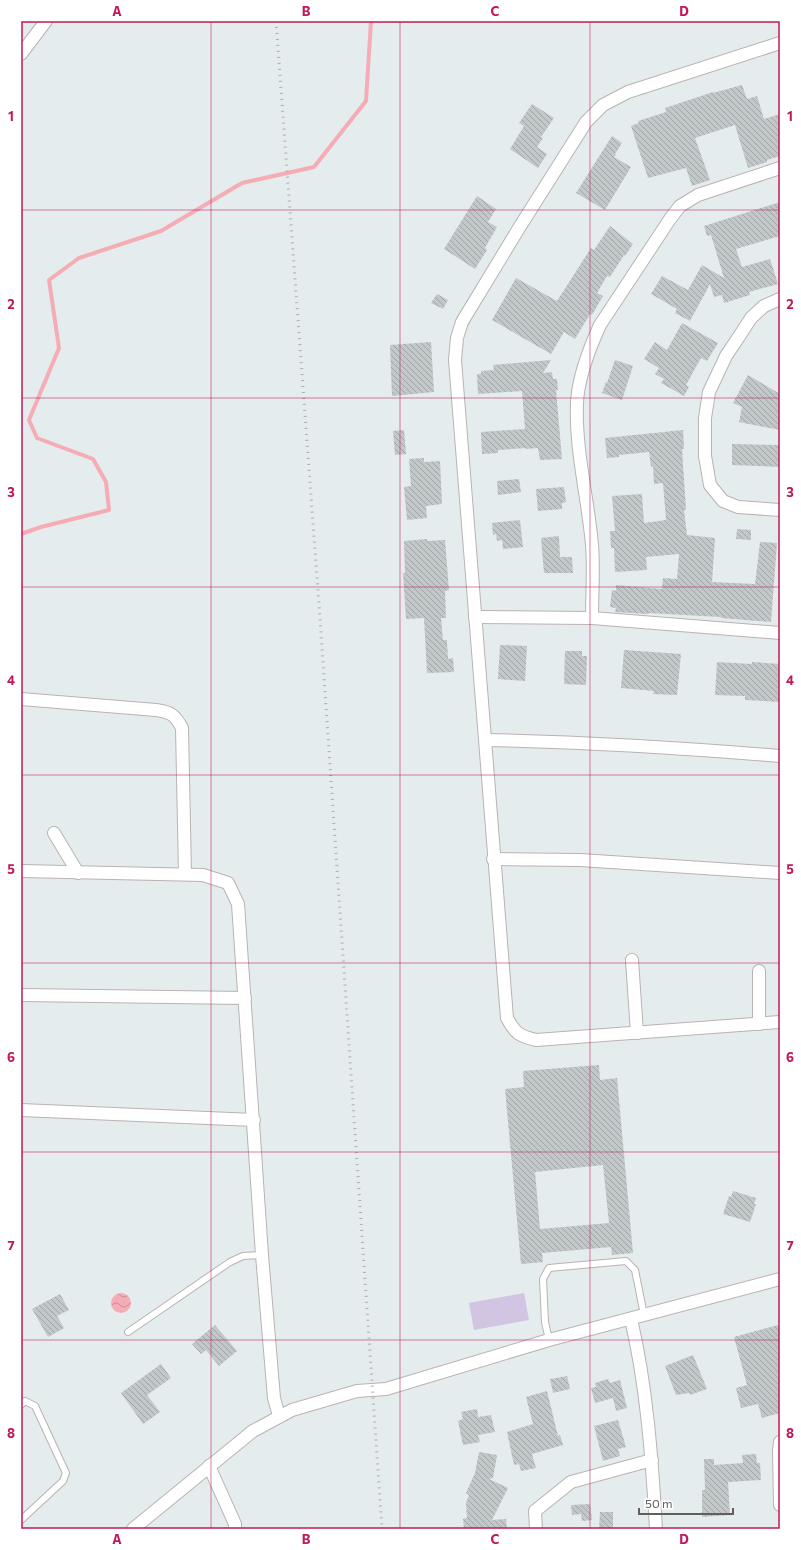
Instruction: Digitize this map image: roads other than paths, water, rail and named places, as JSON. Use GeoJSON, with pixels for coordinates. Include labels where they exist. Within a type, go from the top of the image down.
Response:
{"type":"FeatureCollection","features":[{"type":"Feature","properties":{"kind":"street"},"geometry":{"type":"LineString","coordinates":[[21,54],[46,21]]}},
{"type":"Feature","properties":{"kind":"street"},"geometry":{"type":"LineString","coordinates":[[780,43],[628,92],[604,105],[586,122],[462,322],[457,338],[454,360],[467,498],[475,617],[486,740],[493,859],[507,1018],[514,1031],[524,1038],[536,1040],[780,1022]]}},
{"type":"Feature","properties":{"kind":"street"},"geometry":{"type":"LineString","coordinates":[[592,618],[592,545],[578,431],[577,402],[582,376],[592,342],[600,324],[680,206],[698,195],[780,168]]}},
{"type":"Feature","properties":{"kind":"street"},"geometry":{"type":"LineString","coordinates":[[780,299],[764,306],[751,318],[726,356],[709,392],[705,418],[705,456],[710,485],[723,501],[738,507],[780,510]]}},
{"type":"Feature","properties":{"kind":"street"},"geometry":{"type":"LineString","coordinates":[[475,617],[592,618],[780,633]]}},
{"type":"Feature","properties":{"kind":"street"},"geometry":{"type":"LineString","coordinates":[[21,699],[156,710],[168,712],[176,717],[182,728],[185,874]]}},
{"type":"Feature","properties":{"kind":"street"},"geometry":{"type":"LineString","coordinates":[[486,740],[582,742],[780,756]]}},
{"type":"Feature","properties":{"kind":"street"},"geometry":{"type":"LineString","coordinates":[[54,833],[78,873]]}},
{"type":"Feature","properties":{"kind":"street"},"geometry":{"type":"LineString","coordinates":[[493,859],[580,860],[780,873]]}},
{"type":"Feature","properties":{"kind":"street"},"geometry":{"type":"LineString","coordinates":[[21,871],[203,875],[228,883],[238,904],[254,1120],[262,1255],[274,1398],[279,1416]]}},
{"type":"Feature","properties":{"kind":"street"},"geometry":{"type":"LineString","coordinates":[[632,960],[637,1033]]}},
{"type":"Feature","properties":{"kind":"street"},"geometry":{"type":"LineString","coordinates":[[759,1024],[760,971]]}},
{"type":"Feature","properties":{"kind":"street"},"geometry":{"type":"LineString","coordinates":[[21,995],[245,998]]}},
{"type":"Feature","properties":{"kind":"street"},"geometry":{"type":"LineString","coordinates":[[21,1110],[254,1120]]}},
{"type":"Feature","properties":{"kind":"street"},"geometry":{"type":"LineString","coordinates":[[133,1529],[209,1466],[253,1432],[292,1410],[357,1391],[386,1389],[549,1340],[780,1279]]}},
{"type":"Feature","properties":{"kind":"street"},"geometry":{"type":"LineString","coordinates":[[631,1319],[639,1353],[652,1460],[656,1529]]}},
{"type":"Feature","properties":{"kind":"street"},"geometry":{"type":"LineString","coordinates":[[780,1442],[780,1505]]}},
{"type":"Feature","properties":{"kind":"street"},"geometry":{"type":"LineString","coordinates":[[536,1529],[535,1511],[571,1482],[652,1460]]}},
{"type":"Feature","properties":{"kind":"street"},"geometry":{"type":"LineString","coordinates":[[209,1466],[235,1524],[235,1529]]}},
{"type":"Feature","properties":{"kind":"lane"},"geometry":{"type":"LineString","coordinates":[[128,1332],[230,1262],[243,1256],[262,1255]]}},
{"type":"Feature","properties":{"kind":"lane"},"geometry":{"type":"LineString","coordinates":[[549,1340],[544,1322],[543,1279],[549,1268],[626,1261],[635,1270],[644,1315]]}},
{"type":"Feature","properties":{"kind":"lane"},"geometry":{"type":"LineString","coordinates":[[21,1405],[25,1401],[35,1406],[66,1473],[63,1481],[21,1520]]}},
{"type":"Feature","properties":{"kind":"water"},"geometry":{"type":"Polygon","coordinates":[[[121,1293],[128,1296],[131,1303],[128,1310],[121,1313],[114,1310],[111,1303],[114,1296],[121,1293]]]}},
{"type":"Feature","properties":{"kind":"waterway"},"geometry":{"type":"LineString","coordinates":[[21,534],[41,527],[109,510],[106,482],[93,459],[37,438],[29,420],[59,348],[49,280],[79,258],[161,231],[242,183],[314,167],[366,101],[371,21]]}},
{"type":"Feature","properties":{"kind":"railway"},"geometry":{"type":"LineString","coordinates":[[276,21],[320,618],[382,1529]]}}]}
